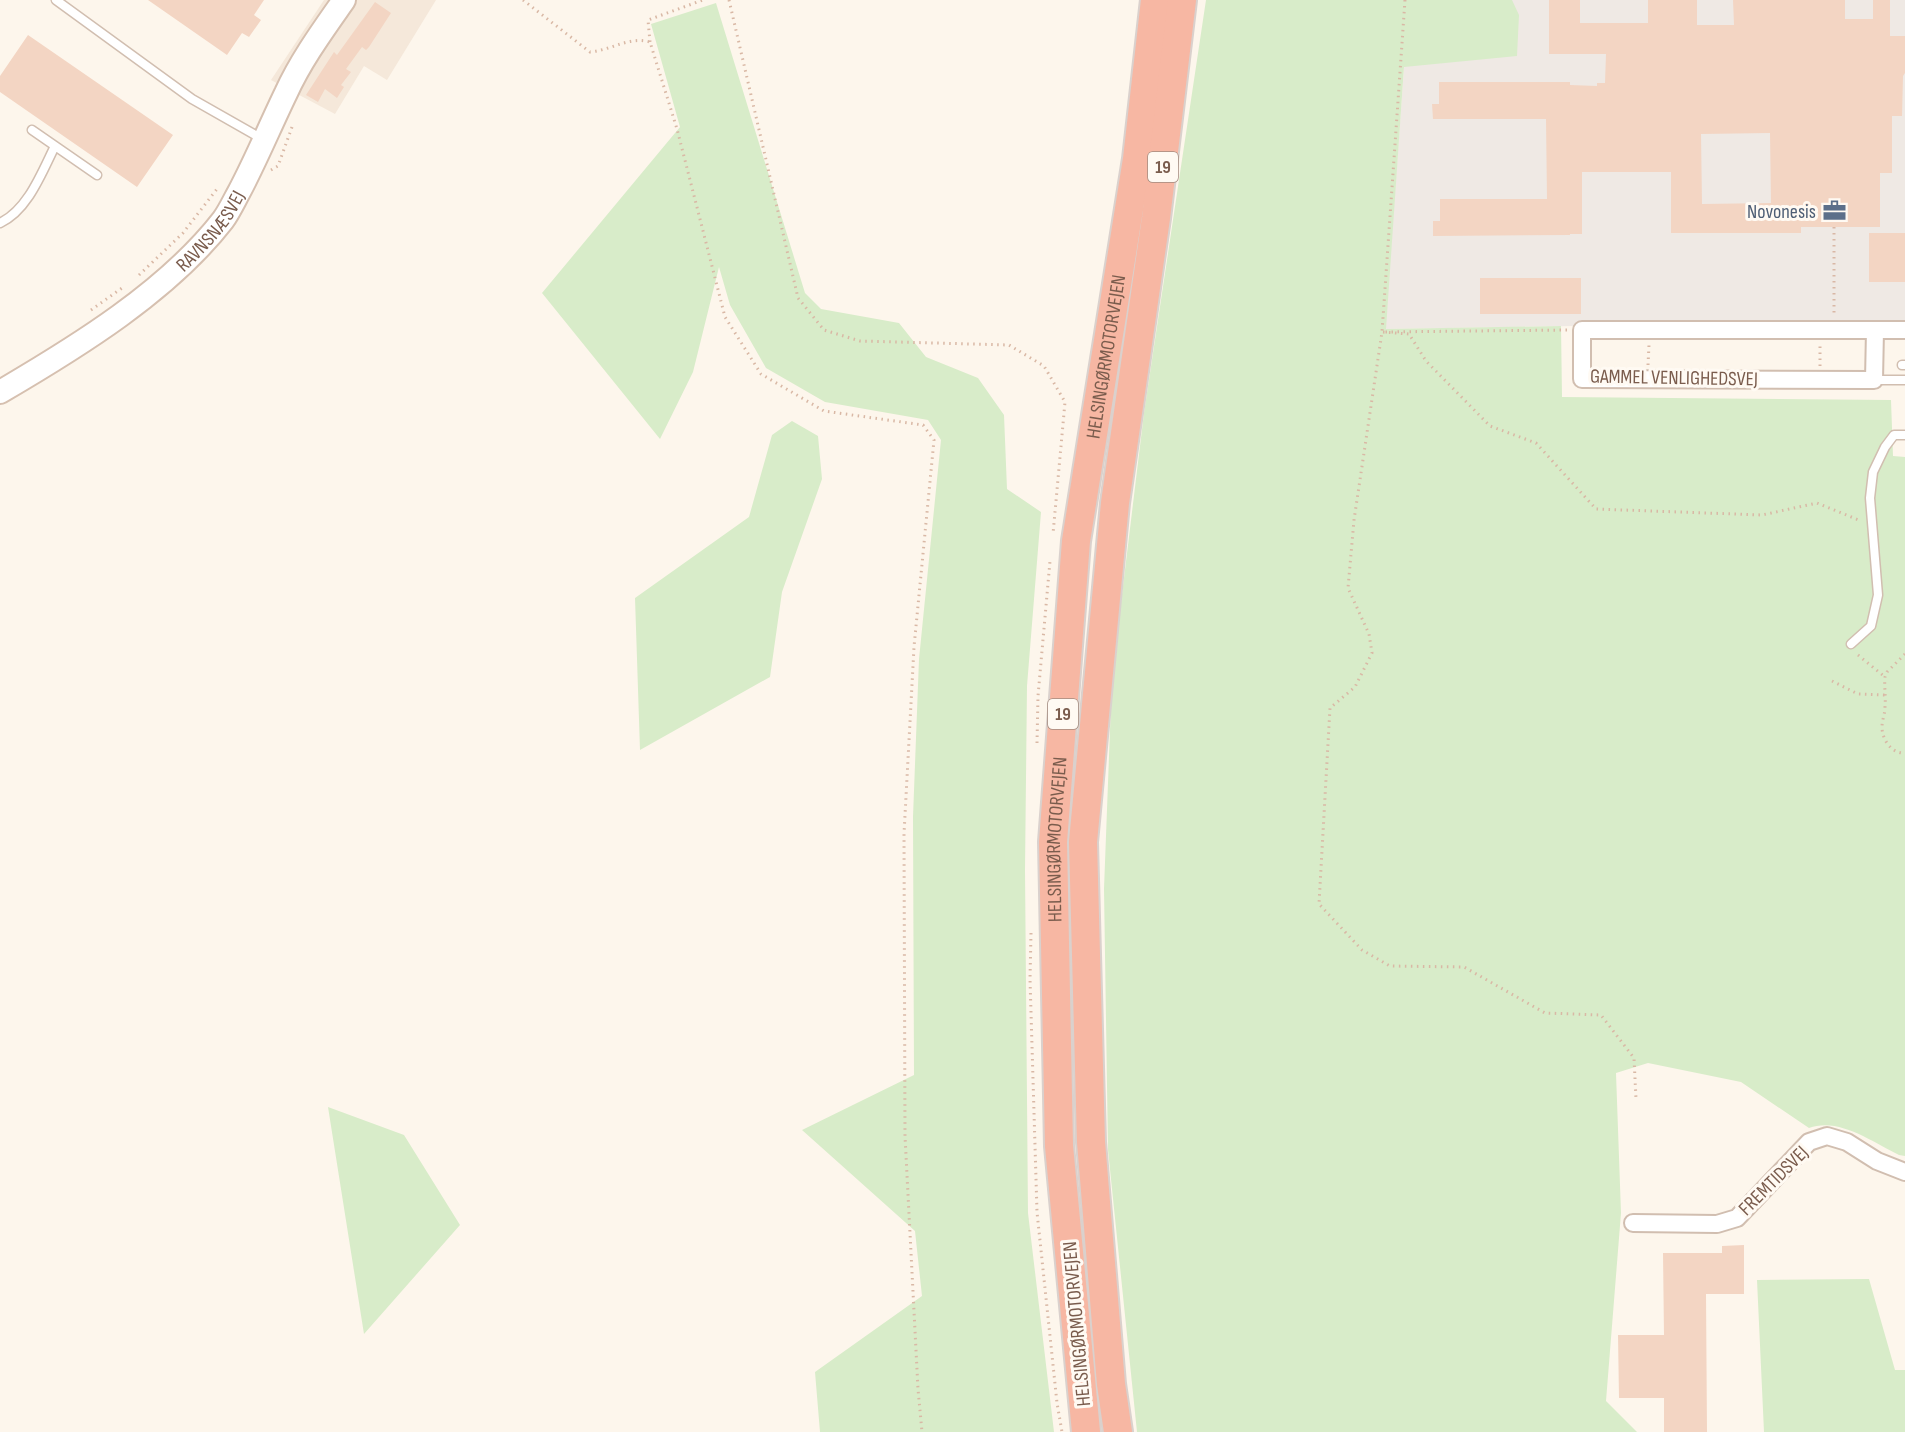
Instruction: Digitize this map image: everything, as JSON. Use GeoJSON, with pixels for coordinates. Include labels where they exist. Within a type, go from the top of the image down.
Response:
{"type":"FeatureCollection","features":[{"type":"Feature","properties":{"kind":"highway","name":"HELSINGØRMOTORVEJEN"},"geometry":{"type":"LineString","coordinates":[[1086,1432],[1059,1146],[1053,842],[1076,541],[1137,159],[1155,0]]}},
{"type":"Feature","properties":{"kind":"highway","name":"HELSINGØRMOTORVEJEN"},"geometry":{"type":"LineString","coordinates":[[1118,1432],[1111,1384],[1091,1142],[1083,842],[1115,503],[1156,218],[1182,0]]}},
{"type":"Feature","properties":{"kind":"main road","name":"RAVNSNÆSVEJ"},"geometry":{"type":"LineString","coordinates":[[0,393],[123,312],[180,268],[224,219],[304,59],[344,0]]}},
{"type":"Feature","properties":{"kind":"street"},"geometry":{"type":"LineString","coordinates":[[1582,330],[1905,330]]}},
{"type":"Feature","properties":{"kind":"street","name":"GAMMEL VENLIGHEDSVEJ"},"geometry":{"type":"LineString","coordinates":[[1582,330],[1582,379],[1874,380]]}},
{"type":"Feature","properties":{"kind":"street"},"geometry":{"type":"LineString","coordinates":[[1874,380],[1875,330]]}},
{"type":"Feature","properties":{"kind":"street","name":"FREMTIDSVEJ"},"geometry":{"type":"LineString","coordinates":[[1633,1223],[1717,1224],[1737,1218],[1809,1142],[1827,1137],[1847,1142],[1877,1161],[1905,1172]]}},
{"type":"Feature","properties":{"kind":"lane"},"geometry":{"type":"LineString","coordinates":[[56,0],[192,99],[265,141]]}},
{"type":"Feature","properties":{"kind":"lane"},"geometry":{"type":"LineString","coordinates":[[32,130],[97,175]]}},
{"type":"Feature","properties":{"kind":"lane"},"geometry":{"type":"LineString","coordinates":[[0,223],[11,218],[32,190],[56,146]]}},
{"type":"Feature","properties":{"kind":"lane"},"geometry":{"type":"LineString","coordinates":[[1874,380],[1905,380]]}},
{"type":"Feature","properties":{"kind":"lane"},"geometry":{"type":"LineString","coordinates":[[1851,645],[1871,626],[1878,595],[1871,525],[1870,498],[1873,472],[1885,447],[1894,435],[1905,435]]}},
{"type":"Feature","properties":{"kind":"path"},"geometry":{"type":"LineString","coordinates":[[523,0],[590,52],[604,51],[637,38],[650,42]]}},
{"type":"Feature","properties":{"kind":"path"},"geometry":{"type":"LineString","coordinates":[[703,0],[648,20],[650,42],[677,129],[725,317],[761,374],[824,411],[923,425],[934,440],[914,647],[904,834],[905,1136],[922,1432]]}},
{"type":"Feature","properties":{"kind":"path"},"geometry":{"type":"LineString","coordinates":[[729,0],[798,298],[824,330],[860,341],[1009,345],[1044,366],[1065,402],[1052,543]]}},
{"type":"Feature","properties":{"kind":"path"},"geometry":{"type":"LineString","coordinates":[[1405,0],[1382,332],[1354,520],[1348,588],[1370,634],[1372,654],[1355,687],[1330,708],[1319,904],[1362,950],[1390,966],[1464,967],[1545,1013],[1601,1015],[1634,1058],[1636,1099]]}},
{"type":"Feature","properties":{"kind":"path"},"geometry":{"type":"LineString","coordinates":[[135,278],[183,233],[218,188]]}},
{"type":"Feature","properties":{"kind":"path"},"geometry":{"type":"LineString","coordinates":[[1820,380],[1827,330],[1834,227]]}},
{"type":"Feature","properties":{"kind":"path"},"geometry":{"type":"LineString","coordinates":[[84,315],[127,284]]}},
{"type":"Feature","properties":{"kind":"path"},"geometry":{"type":"LineString","coordinates":[[1382,332],[1582,330]]}},
{"type":"Feature","properties":{"kind":"path"},"geometry":{"type":"LineString","coordinates":[[1648,379],[1649,331]]}},
{"type":"Feature","properties":{"kind":"path"},"geometry":{"type":"LineString","coordinates":[[1382,332],[1409,334],[1426,361],[1490,426],[1536,443],[1596,509],[1762,515],[1817,503],[1871,525]]}},
{"type":"Feature","properties":{"kind":"path"},"geometry":{"type":"LineString","coordinates":[[1037,743],[1038,696],[1051,555]]}},
{"type":"Feature","properties":{"kind":"path"},"geometry":{"type":"LineString","coordinates":[[1858,654],[1885,677]]}},
{"type":"Feature","properties":{"kind":"path"},"geometry":{"type":"LineString","coordinates":[[1905,654],[1885,677],[1885,717],[1882,726],[1884,738],[1894,751],[1905,753]]}},
{"type":"Feature","properties":{"kind":"path"},"geometry":{"type":"LineString","coordinates":[[1832,681],[1858,694],[1886,695]]}},
{"type":"Feature","properties":{"kind":"path"},"geometry":{"type":"LineString","coordinates":[[1031,932],[1030,979],[1037,1212],[1062,1432]]}},
{"type":"Feature","properties":{"kind":"shaded area"},"geometry":{"type":"Polygon","coordinates":[[[324,0],[436,0],[387,80],[364,66],[335,114],[271,80],[324,0]]]}},
{"type":"Feature","properties":{"kind":"shaded area"},"geometry":{"type":"Polygon","coordinates":[[[1409,0],[1905,0],[1905,321],[1385,329],[1409,0]]]}},
{"type":"Feature","properties":{"kind":"green space"},"geometry":{"type":"Polygon","coordinates":[[[1206,0],[1512,0],[1519,15],[1517,56],[1404,67],[1386,329],[1561,326],[1562,397],[1891,400],[1893,456],[1905,457],[1905,1156],[1844,1128],[1820,1125],[1809,1128],[1741,1082],[1648,1063],[1616,1073],[1621,1213],[1606,1401],[1637,1432],[1137,1432],[1108,1150],[1104,889],[1112,677],[1144,413],[1206,0]]]}},
{"type":"Feature","properties":{"kind":"green space"},"geometry":{"type":"Polygon","coordinates":[[[716,3],[805,293],[821,309],[899,323],[926,357],[978,378],[1004,415],[1007,489],[1041,512],[1027,686],[1025,870],[1028,1213],[1054,1432],[820,1432],[815,1372],[922,1296],[915,1231],[802,1130],[914,1075],[913,817],[919,659],[941,440],[928,420],[825,402],[766,368],[730,305],[719,267],[693,372],[660,439],[542,293],[680,127],[651,24],[716,3]]]}},
{"type":"Feature","properties":{"kind":"green space"},"geometry":{"type":"Polygon","coordinates":[[[792,421],[818,436],[822,479],[782,592],[770,677],[640,750],[635,598],[749,517],[772,435],[792,421]]]}},
{"type":"Feature","properties":{"kind":"green space"},"geometry":{"type":"Polygon","coordinates":[[[328,1107],[404,1135],[460,1225],[364,1334],[328,1107]]]}},
{"type":"Feature","properties":{"kind":"green space"},"geometry":{"type":"Polygon","coordinates":[[[1869,1279],[1895,1370],[1905,1370],[1905,1432],[1764,1432],[1757,1280],[1869,1279]]]}},
{"type":"Feature","properties":{"kind":"building"},"geometry":{"type":"Polygon","coordinates":[[[148,0],[264,0],[254,15],[261,20],[249,37],[242,33],[227,55],[148,0]]]}},
{"type":"Feature","properties":{"kind":"building"},"geometry":{"type":"Polygon","coordinates":[[[1549,0],[1580,0],[1580,23],[1648,23],[1648,0],[1697,0],[1697,25],[1734,25],[1733,0],[1845,0],[1845,19],[1873,19],[1873,0],[1890,0],[1890,36],[1905,36],[1905,73],[1902,116],[1892,116],[1892,173],[1880,173],[1880,227],[1801,227],[1801,233],[1671,233],[1671,172],[1582,172],[1582,234],[1433,236],[1433,221],[1440,221],[1440,199],[1547,199],[1546,119],[1433,119],[1432,104],[1439,104],[1439,82],[1570,82],[1570,85],[1597,86],[1597,83],[1605,83],[1606,54],[1549,54],[1549,0]],[[1770,133],[1701,134],[1702,204],[1771,203],[1770,133]]]}},
{"type":"Feature","properties":{"kind":"building"},"geometry":{"type":"Polygon","coordinates":[[[375,2],[391,13],[369,47],[366,50],[362,47],[346,69],[351,72],[341,85],[344,87],[337,98],[325,89],[318,102],[306,95],[334,52],[337,55],[375,2]]]}},
{"type":"Feature","properties":{"kind":"building"},"geometry":{"type":"Polygon","coordinates":[[[28,35],[173,135],[137,187],[0,92],[0,76],[28,35]]]}},
{"type":"Feature","properties":{"kind":"building"},"geometry":{"type":"Polygon","coordinates":[[[1869,233],[1905,233],[1905,282],[1869,282],[1869,233]]]}},
{"type":"Feature","properties":{"kind":"building"},"geometry":{"type":"Polygon","coordinates":[[[1480,278],[1581,278],[1581,314],[1480,314],[1480,278]]]}},
{"type":"Feature","properties":{"kind":"building"},"geometry":{"type":"Polygon","coordinates":[[[1744,1245],[1744,1294],[1706,1294],[1707,1432],[1664,1432],[1664,1398],[1619,1398],[1618,1335],[1664,1335],[1663,1253],[1722,1253],[1722,1246],[1744,1245]]]}},
{"type":"Feature","properties":{"kind":"place","name":"Novonesis"},"geometry":{"type":"Point","coordinates":[1834,211]}}]}
